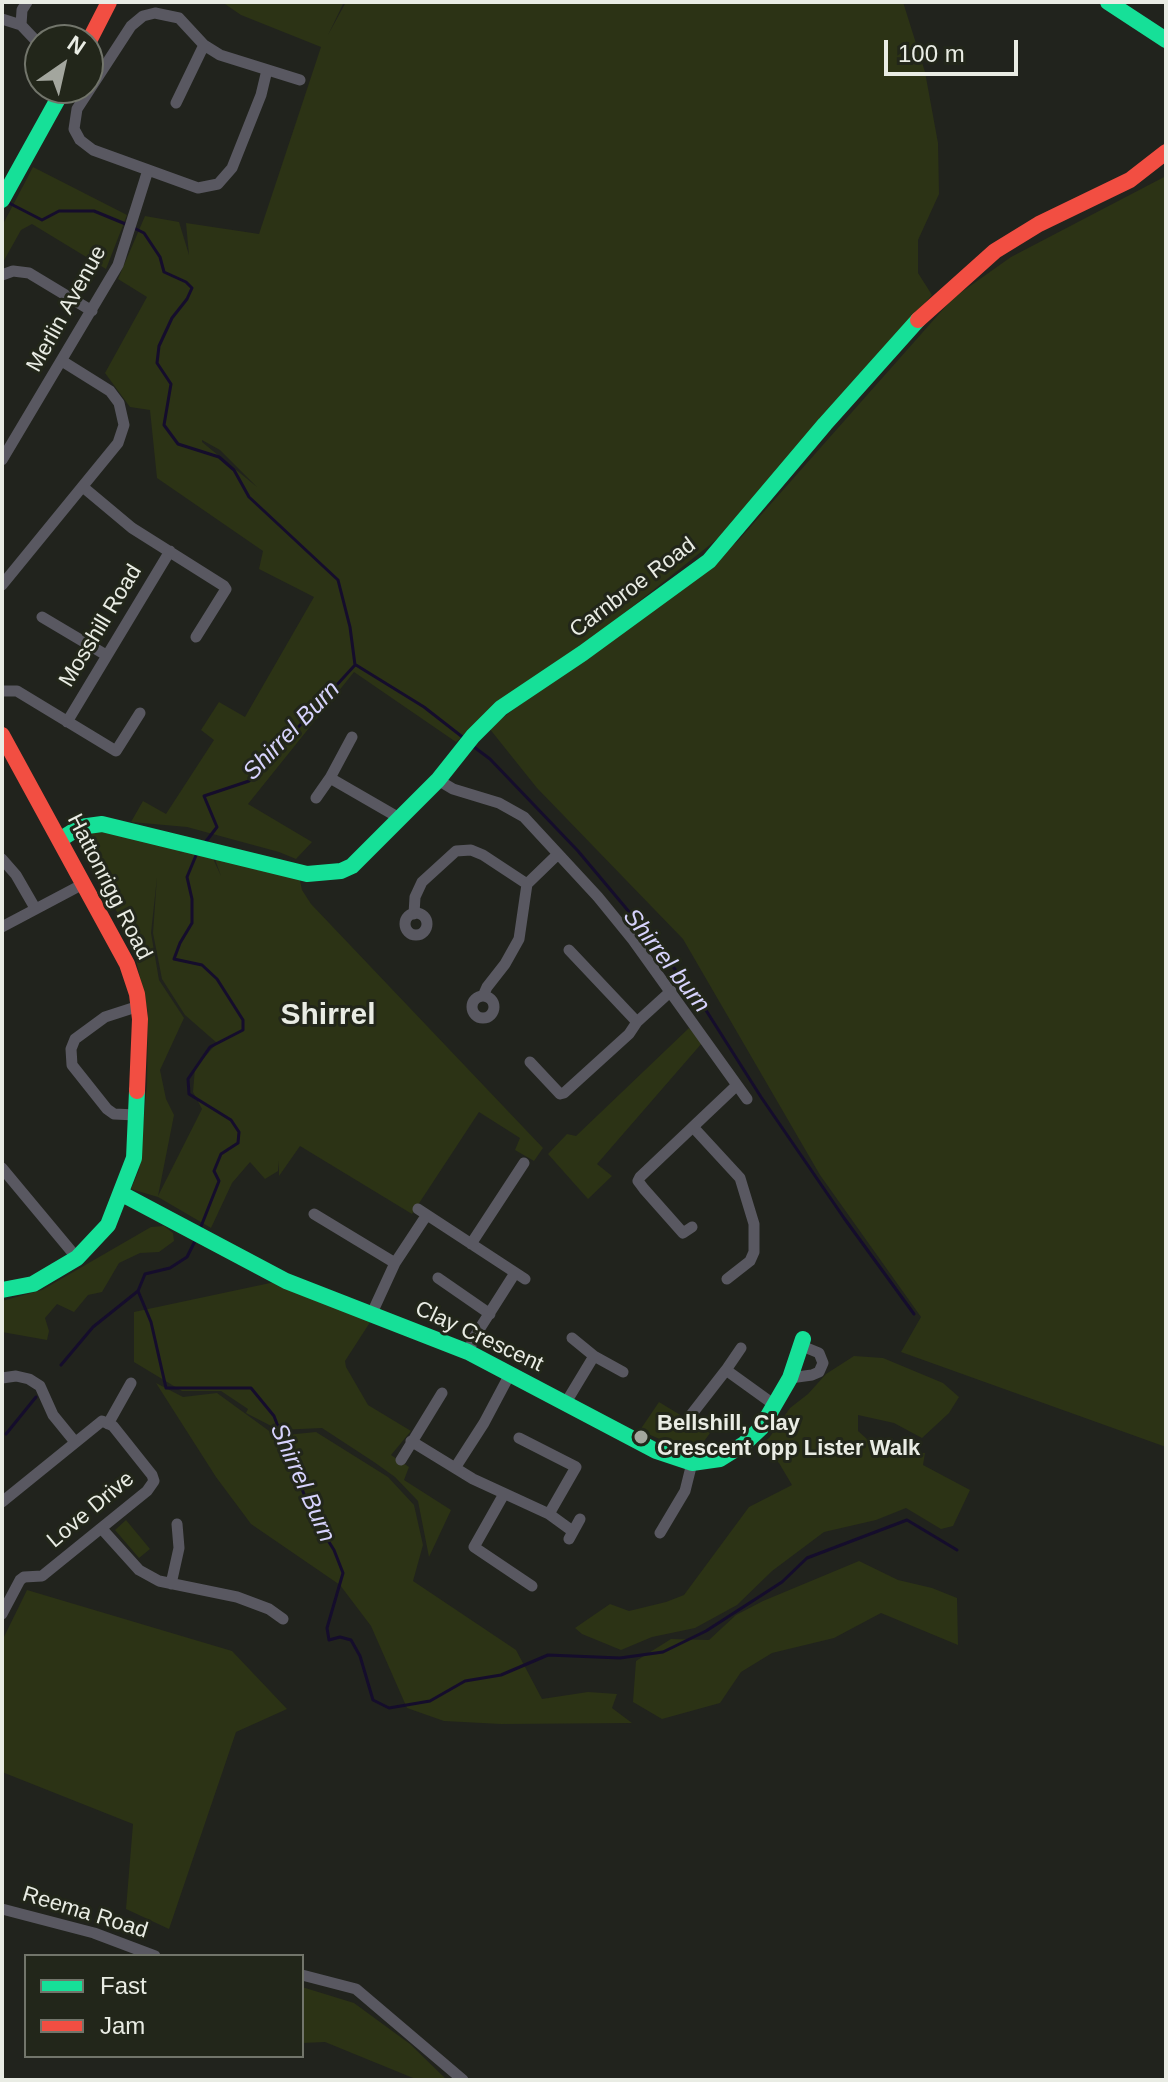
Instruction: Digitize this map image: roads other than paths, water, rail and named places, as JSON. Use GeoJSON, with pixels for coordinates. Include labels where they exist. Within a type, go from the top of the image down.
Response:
{"type":"FeatureCollection","features":[{"type":"Feature","properties":{"kind":"main road"},"geometry":{"type":"LineString","coordinates":[[98,24],[109,2]]}},
{"type":"Feature","properties":{"kind":"main road"},"geometry":{"type":"LineString","coordinates":[[1108,2],[1166,40]]}},
{"type":"Feature","properties":{"kind":"main road"},"geometry":{"type":"LineString","coordinates":[[1118,2],[1166,40]]}},
{"type":"Feature","properties":{"kind":"main road"},"geometry":{"type":"LineString","coordinates":[[5,193],[55,104]]}},
{"type":"Feature","properties":{"kind":"main road","name":"Carnbroe Road"},"geometry":{"type":"LineString","coordinates":[[61,839],[80,827],[102,824],[307,874],[341,871],[361,859],[438,780],[473,736],[501,708],[583,653],[709,561],[825,424],[926,312],[995,251],[1039,224],[1130,180],[1166,152]]}},
{"type":"Feature","properties":{"kind":"main road","name":"Hattonrigg Road"},"geometry":{"type":"LineString","coordinates":[[2,735],[127,964],[139,1006],[134,1158],[108,1225],[77,1258],[33,1284],[2,1290]]}},
{"type":"Feature","properties":{"kind":"main road","name":"Clay Crescent"},"geometry":{"type":"LineString","coordinates":[[122,1194],[286,1281],[468,1352],[656,1451],[692,1463]]}},
{"type":"Feature","properties":{"kind":"main road"},"geometry":{"type":"LineString","coordinates":[[692,1463],[720,1459],[744,1444],[761,1428],[790,1378],[803,1343]]}},
{"type":"Feature","properties":{"kind":"street"},"geometry":{"type":"LineString","coordinates":[[21,25],[22,10],[27,2]]}},
{"type":"Feature","properties":{"kind":"street"},"geometry":{"type":"LineString","coordinates":[[267,70],[232,168],[218,184],[198,188],[85,146],[74,129],[77,109],[131,26],[143,16],[165,13],[179,18],[204,45],[220,55],[300,80]]}},
{"type":"Feature","properties":{"kind":"street"},"geometry":{"type":"LineString","coordinates":[[2,19],[24,28]]}},
{"type":"Feature","properties":{"kind":"street"},"geometry":{"type":"LineString","coordinates":[[175,103],[204,45]]}},
{"type":"Feature","properties":{"kind":"street","name":"Merlin Avenue"},"geometry":{"type":"LineString","coordinates":[[2,460],[118,265],[148,170]]}},
{"type":"Feature","properties":{"kind":"street"},"geometry":{"type":"LineString","coordinates":[[2,275],[13,271],[29,273],[92,311]]}},
{"type":"Feature","properties":{"kind":"street"},"geometry":{"type":"LineString","coordinates":[[2,585],[118,443],[124,425],[119,403],[110,391],[62,361]]}},
{"type":"Feature","properties":{"kind":"street"},"geometry":{"type":"LineString","coordinates":[[83,487],[132,528],[224,586],[226,589],[196,637]]}},
{"type":"Feature","properties":{"kind":"street","name":"Mosshill Road"},"geometry":{"type":"LineString","coordinates":[[67,722],[170,551]]}},
{"type":"Feature","properties":{"kind":"street"},"geometry":{"type":"LineString","coordinates":[[42,617],[106,655]]}},
{"type":"Feature","properties":{"kind":"street"},"geometry":{"type":"LineString","coordinates":[[2,691],[17,691],[116,751],[140,713]]}},
{"type":"Feature","properties":{"kind":"street"},"geometry":{"type":"LineString","coordinates":[[316,798],[352,737]]}},
{"type":"Feature","properties":{"kind":"street"},"geometry":{"type":"LineString","coordinates":[[330,778],[401,819]]}},
{"type":"Feature","properties":{"kind":"street"},"geometry":{"type":"LineString","coordinates":[[438,780],[453,789],[516,811],[558,854],[598,897],[671,991],[747,1099]]}},
{"type":"Feature","properties":{"kind":"street"},"geometry":{"type":"LineString","coordinates":[[414,914],[415,897],[422,882],[456,851],[471,850],[483,855],[527,884]]}},
{"type":"Feature","properties":{"kind":"street"},"geometry":{"type":"LineString","coordinates":[[483,996],[519,939],[527,884],[558,854]]}},
{"type":"Feature","properties":{"kind":"street"},"geometry":{"type":"LineString","coordinates":[[2,859],[16,875],[35,908]]}},
{"type":"Feature","properties":{"kind":"street"},"geometry":{"type":"LineString","coordinates":[[2,927],[85,883]]}},
{"type":"Feature","properties":{"kind":"street"},"geometry":{"type":"LineString","coordinates":[[569,950],[637,1022]]}},
{"type":"Feature","properties":{"kind":"street"},"geometry":{"type":"LineString","coordinates":[[530,1062],[560,1094],[629,1034],[637,1022],[671,991]]}},
{"type":"Feature","properties":{"kind":"street"},"geometry":{"type":"LineString","coordinates":[[136,1115],[114,1114],[107,1109],[72,1065],[71,1049],[75,1039],[105,1017],[139,1006]]}},
{"type":"Feature","properties":{"kind":"street"},"geometry":{"type":"LineString","coordinates":[[692,1227],[683,1233],[638,1181],[642,1173],[736,1086]]}},
{"type":"Feature","properties":{"kind":"street"},"geometry":{"type":"LineString","coordinates":[[693,1127],[740,1178],[754,1224],[754,1252],[750,1261],[727,1279]]}},
{"type":"Feature","properties":{"kind":"street"},"geometry":{"type":"LineString","coordinates":[[471,1244],[524,1163]]}},
{"type":"Feature","properties":{"kind":"street"},"geometry":{"type":"LineString","coordinates":[[2,1168],[77,1258]]}},
{"type":"Feature","properties":{"kind":"street"},"geometry":{"type":"LineString","coordinates":[[372,1313],[422,1212],[520,1276],[490,1314],[468,1352]]}},
{"type":"Feature","properties":{"kind":"street"},"geometry":{"type":"LineString","coordinates":[[314,1214],[395,1263]]}},
{"type":"Feature","properties":{"kind":"street"},"geometry":{"type":"LineString","coordinates":[[438,1278],[490,1314]]}},
{"type":"Feature","properties":{"kind":"street"},"geometry":{"type":"LineString","coordinates":[[572,1338],[594,1356],[623,1372]]}},
{"type":"Feature","properties":{"kind":"street"},"geometry":{"type":"LineString","coordinates":[[790,1378],[812,1375],[821,1368],[822,1356],[803,1343]]}},
{"type":"Feature","properties":{"kind":"street"},"geometry":{"type":"LineString","coordinates":[[691,1415],[741,1348]]}},
{"type":"Feature","properties":{"kind":"street"},"geometry":{"type":"LineString","coordinates":[[565,1404],[594,1356]]}},
{"type":"Feature","properties":{"kind":"street"},"geometry":{"type":"LineString","coordinates":[[726,1370],[776,1406]]}},
{"type":"Feature","properties":{"kind":"street"},"geometry":{"type":"LineString","coordinates":[[455,1468],[510,1374]]}},
{"type":"Feature","properties":{"kind":"street"},"geometry":{"type":"LineString","coordinates":[[2,1378],[16,1376],[40,1386],[53,1415],[75,1442]]}},
{"type":"Feature","properties":{"kind":"street"},"geometry":{"type":"LineString","coordinates":[[2,1502],[102,1421],[108,1424],[131,1383]]}},
{"type":"Feature","properties":{"kind":"street"},"geometry":{"type":"LineString","coordinates":[[401,1460],[442,1393]]}},
{"type":"Feature","properties":{"kind":"street","name":"Love Drive"},"geometry":{"type":"LineString","coordinates":[[2,1614],[20,1580],[42,1576],[152,1487],[154,1481],[143,1463],[108,1424]]}},
{"type":"Feature","properties":{"kind":"street"},"geometry":{"type":"LineString","coordinates":[[519,1438],[576,1467],[549,1514]]}},
{"type":"Feature","properties":{"kind":"street"},"geometry":{"type":"LineString","coordinates":[[411,1441],[504,1494],[549,1514],[570,1534],[580,1519]]}},
{"type":"Feature","properties":{"kind":"street"},"geometry":{"type":"LineString","coordinates":[[660,1533],[685,1491],[692,1463]]}},
{"type":"Feature","properties":{"kind":"street"},"geometry":{"type":"LineString","coordinates":[[504,1494],[474,1547],[532,1586]]}},
{"type":"Feature","properties":{"kind":"street"},"geometry":{"type":"LineString","coordinates":[[171,1584],[179,1548],[177,1524]]}},
{"type":"Feature","properties":{"kind":"street"},"geometry":{"type":"LineString","coordinates":[[102,1529],[139,1570],[171,1584],[237,1597],[269,1609],[283,1619]]}},
{"type":"Feature","properties":{"kind":"street","name":"Reema Road"},"geometry":{"type":"LineString","coordinates":[[2,1909],[94,1933],[150,1954]]}},
{"type":"Feature","properties":{"kind":"street"},"geometry":{"type":"LineString","coordinates":[[304,1976],[356,1989],[463,2080]]}},
{"type":"Feature","properties":{"kind":"waterway","name":"Shirrel Burn"},"geometry":{"type":"LineString","coordinates":[[9,203],[42,220],[59,211],[94,211],[128,225]]}},
{"type":"Feature","properties":{"kind":"waterway","name":"Shirrel Burn"},"geometry":{"type":"LineString","coordinates":[[134,228],[144,233],[160,257],[164,272],[192,288],[172,318],[159,346],[157,363],[171,384],[164,425],[178,444],[219,457],[234,470],[249,497],[338,580],[350,627],[355,665],[249,781],[204,796],[217,827],[204,844]]}},
{"type":"Feature","properties":{"kind":"waterway","name":"Shirrel burn"},"geometry":{"type":"LineString","coordinates":[[356,665],[424,707],[465,739]]}},
{"type":"Feature","properties":{"kind":"waterway","name":"Shirrel burn"},"geometry":{"type":"LineString","coordinates":[[474,747],[490,759],[578,851],[702,1004],[761,1097],[914,1314]]}},
{"type":"Feature","properties":{"kind":"waterway","name":"Shirrel Burn"},"geometry":{"type":"LineString","coordinates":[[197,853],[187,877],[192,899],[192,923],[174,959],[202,965],[217,979],[243,1020],[243,1030],[210,1047],[188,1079],[189,1094],[231,1120],[239,1132],[238,1143],[221,1154],[214,1171],[219,1181],[200,1229]]}},
{"type":"Feature","properties":{"kind":"waterway","name":"Shirrel Burn"},"geometry":{"type":"LineString","coordinates":[[196,1239],[187,1257],[170,1268],[145,1274],[138,1291],[151,1322],[166,1388],[251,1388],[274,1416],[312,1515],[334,1550],[343,1573],[327,1628],[329,1640],[340,1637],[351,1640],[360,1656],[373,1700],[389,1708],[430,1701],[465,1681],[501,1675],[548,1655],[620,1658],[663,1652],[706,1631],[782,1582],[807,1558],[907,1520],[957,1550]]}},
{"type":"Feature","properties":{"kind":"waterway"},"geometry":{"type":"LineString","coordinates":[[61,1365],[93,1327],[138,1291]]}},
{"type":"Feature","properties":{"kind":"waterway"},"geometry":{"type":"LineString","coordinates":[[6,1434],[36,1397]]}},
{"type":"Feature","properties":{"kind":"place","name":"Bellshill, Clay Crescent opp Lister Walk"},"geometry":{"type":"Point","coordinates":[641,1437]}},
{"type":"Feature","properties":{"kind":"district","name":"Shirrel"},"geometry":{"type":"Point","coordinates":[328,1016]}}]}
